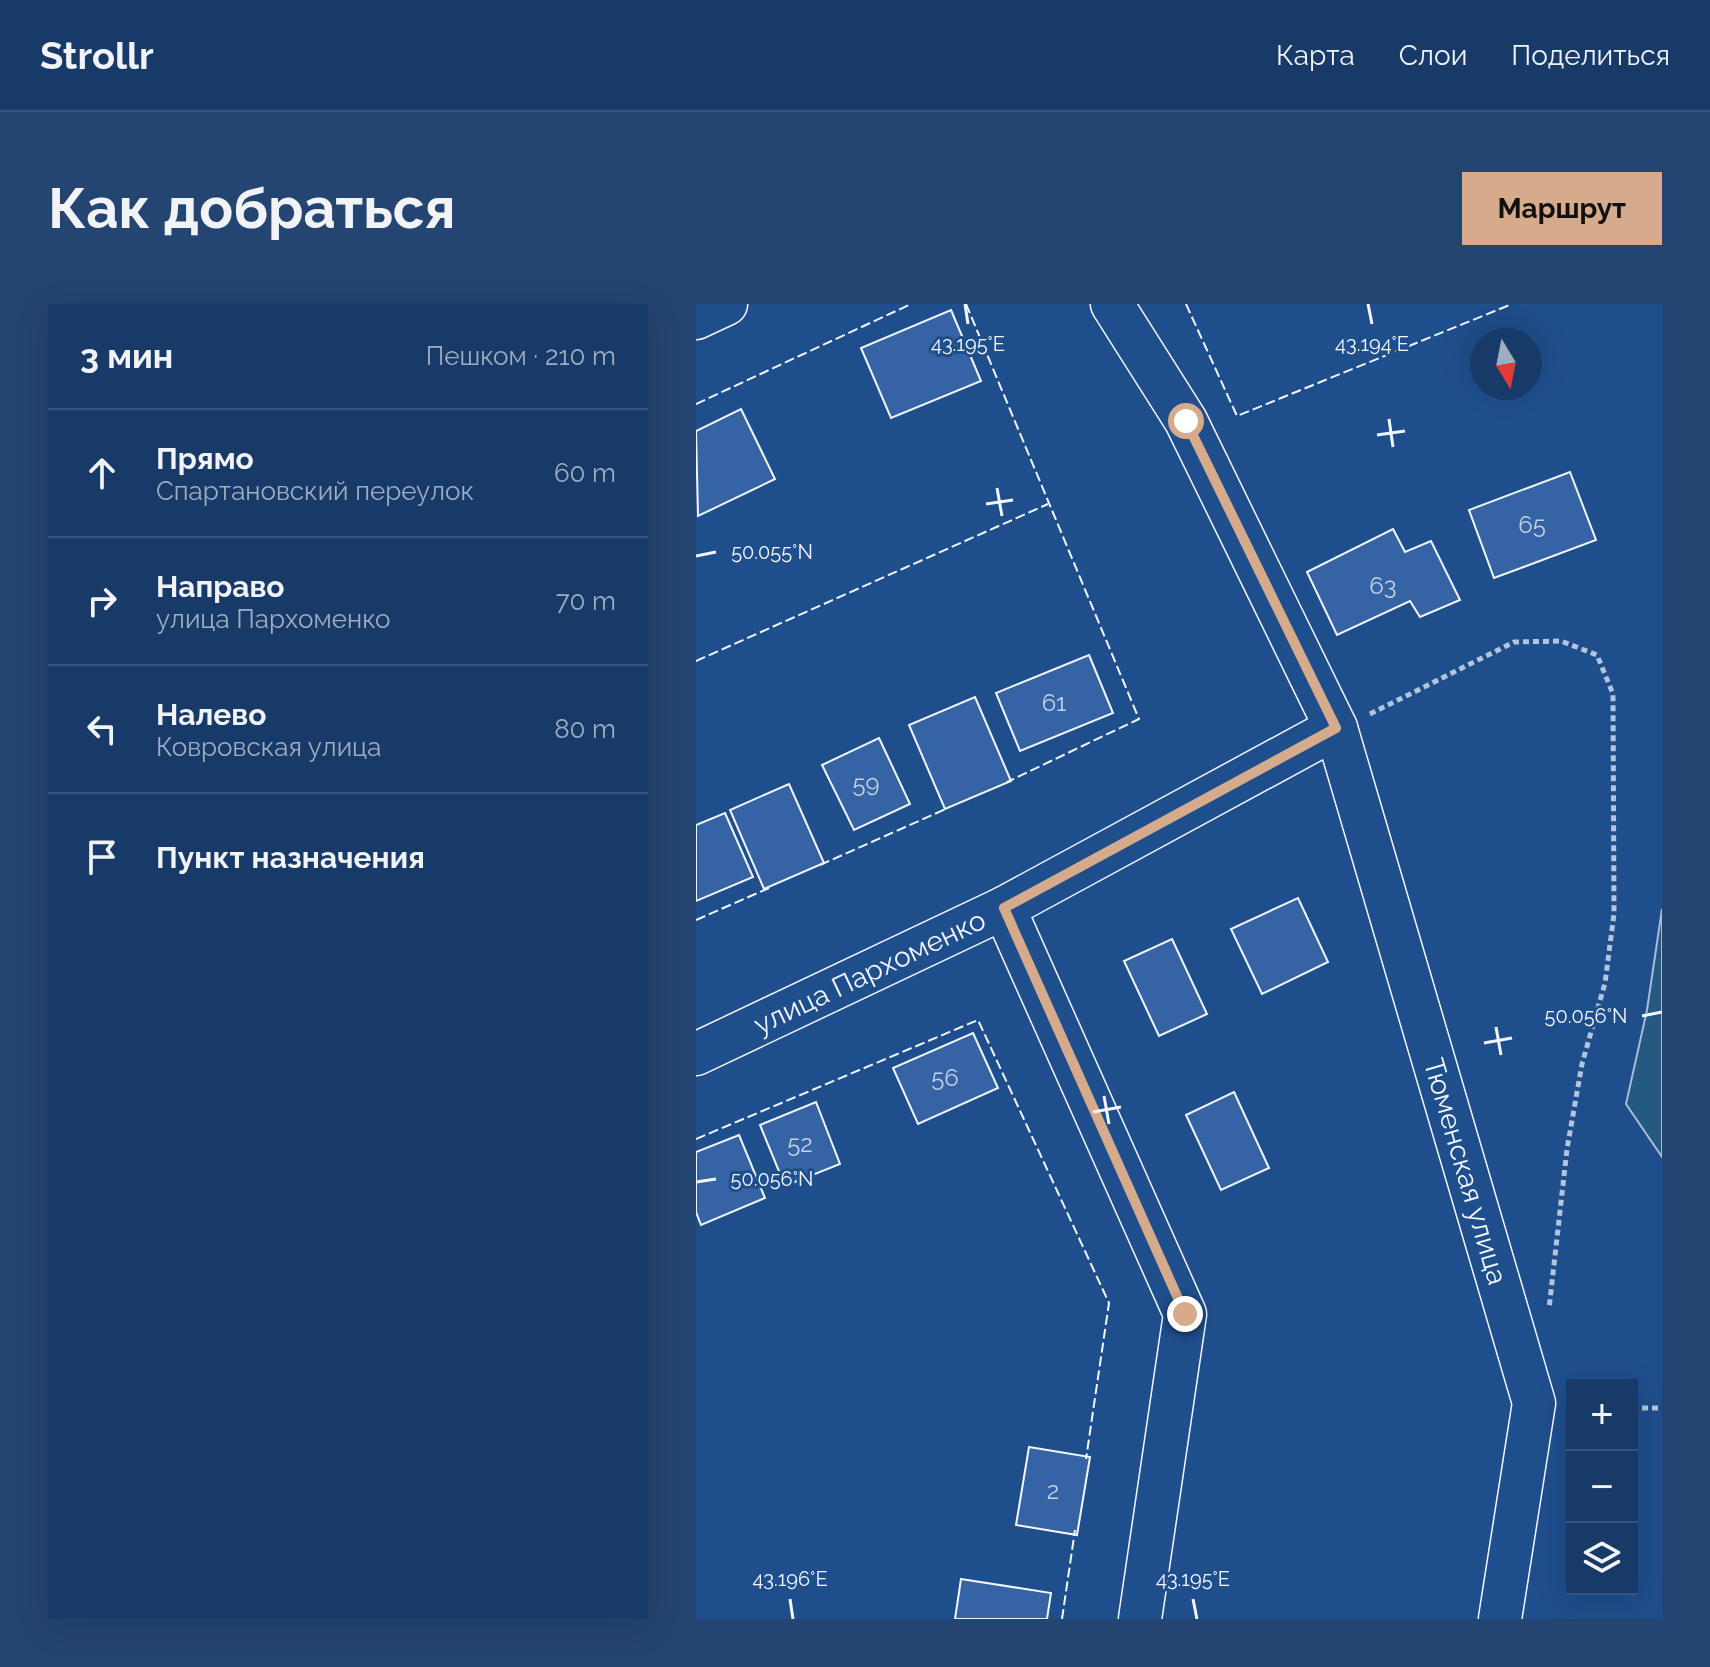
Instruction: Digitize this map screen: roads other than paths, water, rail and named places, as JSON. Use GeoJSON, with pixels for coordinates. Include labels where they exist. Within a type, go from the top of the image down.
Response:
{"type":"FeatureCollection","features":[{"type":"Feature","properties":{"kind":"street"},"geometry":{"type":"LineString","coordinates":[[696,318],[726,304]]}},
{"type":"Feature","properties":{"kind":"street","name":"Тюменская улица"},"geometry":{"type":"LineString","coordinates":[[1112,304],[1186,421],[1336,728],[1534,1403],[1500,1619]]}},
{"type":"Feature","properties":{"kind":"street","name":"улица Пархоменко"},"geometry":{"type":"LineString","coordinates":[[696,1054],[1004,908],[1336,728]]}},
{"type":"Feature","properties":{"kind":"street"},"geometry":{"type":"LineString","coordinates":[[1004,908],[1185,1314],[1140,1619]]}}]}
